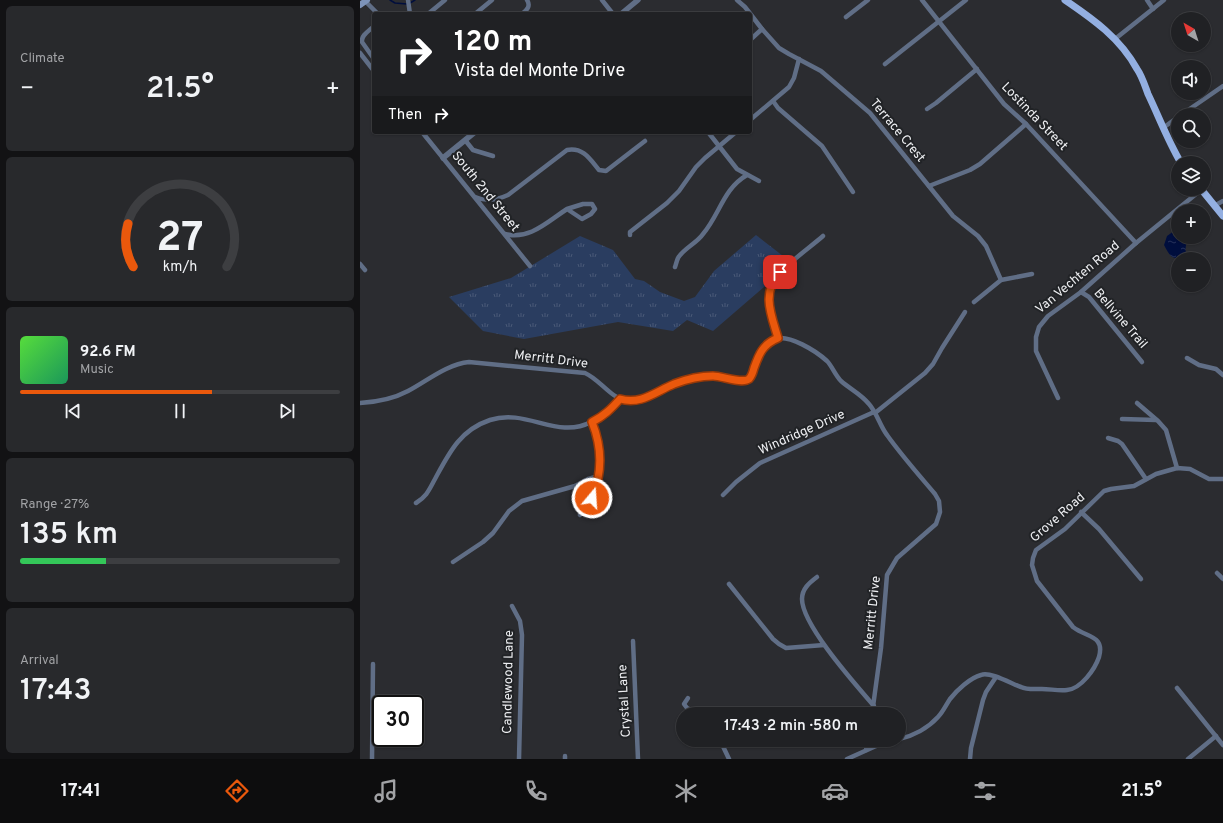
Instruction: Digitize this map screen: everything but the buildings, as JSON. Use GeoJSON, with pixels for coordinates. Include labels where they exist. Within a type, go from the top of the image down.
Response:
{"type":"FeatureCollection","features":[{"type":"Feature","properties":{"kind":"main road"},"geometry":{"type":"LineString","coordinates":[[1065,0],[1094,20],[1115,39],[1138,69],[1170,145],[1177,156]]}},
{"type":"Feature","properties":{"kind":"main road"},"geometry":{"type":"LineString","coordinates":[[1206,196],[1223,216]]}},
{"type":"Feature","properties":{"kind":"street"},"geometry":{"type":"LineString","coordinates":[[430,12],[444,0]]}},
{"type":"Feature","properties":{"kind":"street"},"geometry":{"type":"LineString","coordinates":[[477,12],[492,0]]}},
{"type":"Feature","properties":{"kind":"street"},"geometry":{"type":"LineString","coordinates":[[524,12],[529,6],[527,0]]}},
{"type":"Feature","properties":{"kind":"street"},"geometry":{"type":"LineString","coordinates":[[602,0],[611,12]]}},
{"type":"Feature","properties":{"kind":"street"},"geometry":{"type":"LineString","coordinates":[[623,12],[638,0]]}},
{"type":"Feature","properties":{"kind":"street","name":"Terrace Crest"},"geometry":{"type":"LineString","coordinates":[[737,0],[749,12]]}},
{"type":"Feature","properties":{"kind":"street"},"geometry":{"type":"LineString","coordinates":[[846,17],[868,0]]}},
{"type":"Feature","properties":{"kind":"street","name":"Lostinda Street"},"geometry":{"type":"LineString","coordinates":[[922,0],[1004,104],[1026,124],[1136,243]]}},
{"type":"Feature","properties":{"kind":"street"},"geometry":{"type":"LineString","coordinates":[[885,64],[966,0]]}},
{"type":"Feature","properties":{"kind":"street"},"geometry":{"type":"LineString","coordinates":[[1147,0],[1153,9]]}},
{"type":"Feature","properties":{"kind":"street"},"geometry":{"type":"LineString","coordinates":[[1115,39],[1164,0]]}},
{"type":"Feature","properties":{"kind":"street"},"geometry":{"type":"LineString","coordinates":[[364,2],[376,12]]}},
{"type":"Feature","properties":{"kind":"street"},"geometry":{"type":"LineString","coordinates":[[408,2],[410,12]]}},
{"type":"Feature","properties":{"kind":"street","name":"Terrace Crest"},"geometry":{"type":"LineString","coordinates":[[752,16],[762,30],[779,48],[821,71],[870,113],[953,216],[978,236],[986,246],[1001,280]]}},
{"type":"Feature","properties":{"kind":"street"},"geometry":{"type":"LineString","coordinates":[[372,28],[362,36],[361,39],[372,55]]}},
{"type":"Feature","properties":{"kind":"street"},"geometry":{"type":"LineString","coordinates":[[752,38],[762,30]]}},
{"type":"Feature","properties":{"kind":"street"},"geometry":{"type":"LineString","coordinates":[[360,53],[372,68]]}},
{"type":"Feature","properties":{"kind":"street"},"geometry":{"type":"LineString","coordinates":[[752,118],[786,90],[794,78],[799,59]]}},
{"type":"Feature","properties":{"kind":"street"},"geometry":{"type":"LineString","coordinates":[[927,109],[977,69]]}},
{"type":"Feature","properties":{"kind":"street"},"geometry":{"type":"LineString","coordinates":[[1191,108],[1223,86]]}},
{"type":"Feature","properties":{"kind":"street"},"geometry":{"type":"LineString","coordinates":[[773,101],[778,108],[822,146],[853,192]]}},
{"type":"Feature","properties":{"kind":"street"},"geometry":{"type":"LineString","coordinates":[[1163,128],[1171,122]]}},
{"type":"Feature","properties":{"kind":"street"},"geometry":{"type":"LineString","coordinates":[[929,186],[970,170],[980,164],[1026,124]]}},
{"type":"Feature","properties":{"kind":"street","name":"South 2nd Street"},"geometry":{"type":"LineString","coordinates":[[424,134],[530,266]]}},
{"type":"Feature","properties":{"kind":"street"},"geometry":{"type":"LineString","coordinates":[[443,158],[472,134]]}},
{"type":"Feature","properties":{"kind":"street"},"geometry":{"type":"LineString","coordinates":[[710,134],[737,169],[759,182]]}},
{"type":"Feature","properties":{"kind":"street"},"geometry":{"type":"LineString","coordinates":[[630,235],[630,232],[667,203],[679,191],[696,167],[734,134]]}},
{"type":"Feature","properties":{"kind":"street"},"geometry":{"type":"LineString","coordinates":[[465,140],[473,150],[493,156]]}},
{"type":"Feature","properties":{"kind":"street"},"geometry":{"type":"LineString","coordinates":[[475,197],[488,200],[499,199],[508,195],[562,153],[571,149],[580,150],[599,170],[606,171],[645,141]]}},
{"type":"Feature","properties":{"kind":"street"},"geometry":{"type":"LineString","coordinates":[[675,267],[678,257],[702,236],[709,227],[721,202],[732,187],[747,174]]}},
{"type":"Feature","properties":{"kind":"street","name":"Van Vechten Road"},"geometry":{"type":"LineString","coordinates":[[1058,398],[1036,351],[1036,337],[1039,327],[1048,316],[1081,292],[1136,243],[1193,196]]}},
{"type":"Feature","properties":{"kind":"street"},"geometry":{"type":"LineString","coordinates":[[1214,206],[1223,201]]}},
{"type":"Feature","properties":{"kind":"street"},"geometry":{"type":"LineString","coordinates":[[505,234],[515,236],[530,233],[567,209],[583,204],[592,204],[595,209],[591,214],[582,219],[567,209]]}},
{"type":"Feature","properties":{"kind":"street"},"geometry":{"type":"LineString","coordinates":[[416,503],[425,497],[457,442],[467,433],[484,422],[496,418],[509,417],[523,418],[557,427],[571,428],[582,426],[601,417],[620,399],[632,401],[640,400],[674,385],[700,376],[718,376],[736,380],[747,380],[752,375],[762,350],[770,342],[778,338],[768,299],[772,283],[780,272],[823,236]]}},
{"type":"Feature","properties":{"kind":"street"},"geometry":{"type":"LineString","coordinates":[[360,264],[365,270]]}},
{"type":"Feature","properties":{"kind":"street"},"geometry":{"type":"LineString","coordinates":[[974,302],[1001,280],[1032,274]]}},
{"type":"Feature","properties":{"kind":"street","name":"Bellvine Trail"},"geometry":{"type":"LineString","coordinates":[[1081,292],[1089,297],[1142,362]]}},
{"type":"Feature","properties":{"kind":"street","name":"Windridge Drive"},"geometry":{"type":"LineString","coordinates":[[723,495],[736,482],[760,463],[875,413],[908,388],[929,369],[965,312]]}},
{"type":"Feature","properties":{"kind":"street","name":"Merritt Drive"},"geometry":{"type":"LineString","coordinates":[[778,338],[789,339],[801,344],[827,361],[841,380],[866,400],[886,434],[935,494],[939,501],[940,512],[936,524],[897,558],[887,575],[874,706]]}},
{"type":"Feature","properties":{"kind":"street"},"geometry":{"type":"LineString","coordinates":[[1187,358],[1199,365],[1216,369],[1223,375]]}},
{"type":"Feature","properties":{"kind":"street","name":"Merritt Drive"},"geometry":{"type":"LineString","coordinates":[[360,403],[392,398],[453,366],[469,362],[585,373],[592,376],[620,399]]}},
{"type":"Feature","properties":{"kind":"street"},"geometry":{"type":"LineString","coordinates":[[1137,403],[1166,430],[1177,468]]}},
{"type":"Feature","properties":{"kind":"street"},"geometry":{"type":"LineString","coordinates":[[1122,419],[1158,421]]}},
{"type":"Feature","properties":{"kind":"street"},"geometry":{"type":"LineString","coordinates":[[580,515],[590,506],[599,476],[600,453],[597,434],[592,422]]}},
{"type":"Feature","properties":{"kind":"street"},"geometry":{"type":"LineString","coordinates":[[1108,438],[1122,444],[1146,479]]}},
{"type":"Feature","properties":{"kind":"street","name":"Grove Road"},"geometry":{"type":"LineString","coordinates":[[906,737],[917,733],[931,724],[939,716],[956,692],[976,677],[984,674],[1024,688],[1067,690],[1076,688],[1090,674],[1101,648],[1100,643],[1094,638],[1073,627],[1037,581],[1032,565],[1032,558],[1036,550],[1066,528],[1104,491],[1134,486],[1165,470],[1177,468],[1190,469],[1209,479],[1223,479]]}},
{"type":"Feature","properties":{"kind":"street"},"geometry":{"type":"LineString","coordinates":[[453,562],[483,542],[493,533],[509,511],[522,500],[575,486],[588,479],[599,476]]}},
{"type":"Feature","properties":{"kind":"street"},"geometry":{"type":"LineString","coordinates":[[1081,512],[1099,529],[1141,579]]}},
{"type":"Feature","properties":{"kind":"street"},"geometry":{"type":"LineString","coordinates":[[1217,573],[1223,579]]}},
{"type":"Feature","properties":{"kind":"street"},"geometry":{"type":"LineString","coordinates":[[817,577],[802,594],[802,601],[808,622],[824,645],[874,706]]}},
{"type":"Feature","properties":{"kind":"street"},"geometry":{"type":"LineString","coordinates":[[729,584],[778,644],[786,648],[824,645]]}},
{"type":"Feature","properties":{"kind":"street","name":"Candlewood Lane"},"geometry":{"type":"LineString","coordinates":[[512,606],[520,621],[522,636],[519,759]]}},
{"type":"Feature","properties":{"kind":"street","name":"Crystal Lane"},"geometry":{"type":"LineString","coordinates":[[633,641],[638,759]]}},
{"type":"Feature","properties":{"kind":"street"},"geometry":{"type":"LineString","coordinates":[[372,759],[373,664]]}},
{"type":"Feature","properties":{"kind":"street"},"geometry":{"type":"LineString","coordinates":[[970,759],[971,748],[983,700],[986,692],[996,677]]}},
{"type":"Feature","properties":{"kind":"street"},"geometry":{"type":"LineString","coordinates":[[1177,688],[1223,745]]}},
{"type":"Feature","properties":{"kind":"street"},"geometry":{"type":"LineString","coordinates":[[686,707],[684,704],[688,698]]}},
{"type":"Feature","properties":{"kind":"street"},"geometry":{"type":"LineString","coordinates":[[1188,759],[1216,736]]}},
{"type":"Feature","properties":{"kind":"street"},"geometry":{"type":"LineString","coordinates":[[723,747],[729,759]]}},
{"type":"Feature","properties":{"kind":"street"},"geometry":{"type":"LineString","coordinates":[[847,759],[875,747]]}},
{"type":"Feature","properties":{"kind":"green space"},"geometry":{"type":"Polygon","coordinates":[[[756,235],[792,263],[713,331],[687,320],[673,331],[618,322],[524,339],[483,331],[449,297],[511,278],[580,236],[613,250],[635,279],[644,281],[660,292],[684,301],[695,297],[714,271],[756,235]]]}},
{"type":"Feature","properties":{"kind":"water"},"geometry":{"type":"Polygon","coordinates":[[[1171,233],[1171,244],[1187,244],[1186,252],[1171,252],[1171,256],[1164,245],[1167,236],[1171,233]]]}},
{"type":"Feature","properties":{"kind":"waterway"},"geometry":{"type":"LineString","coordinates":[[390,0],[395,3],[407,4]]}},
{"type":"Feature","properties":{"kind":"waterway"},"geometry":{"type":"LineString","coordinates":[[410,3],[415,0]]}},
{"type":"Feature","properties":{"kind":"route"},"geometry":{"type":"LineString","coordinates":[[592,498],[597,487],[599,476],[600,453],[597,434],[592,422],[612,408],[620,399],[628,401],[644,399],[674,385],[700,376],[718,376],[743,381],[749,379],[766,344],[778,338],[768,299],[772,283],[780,272]]}}]}
